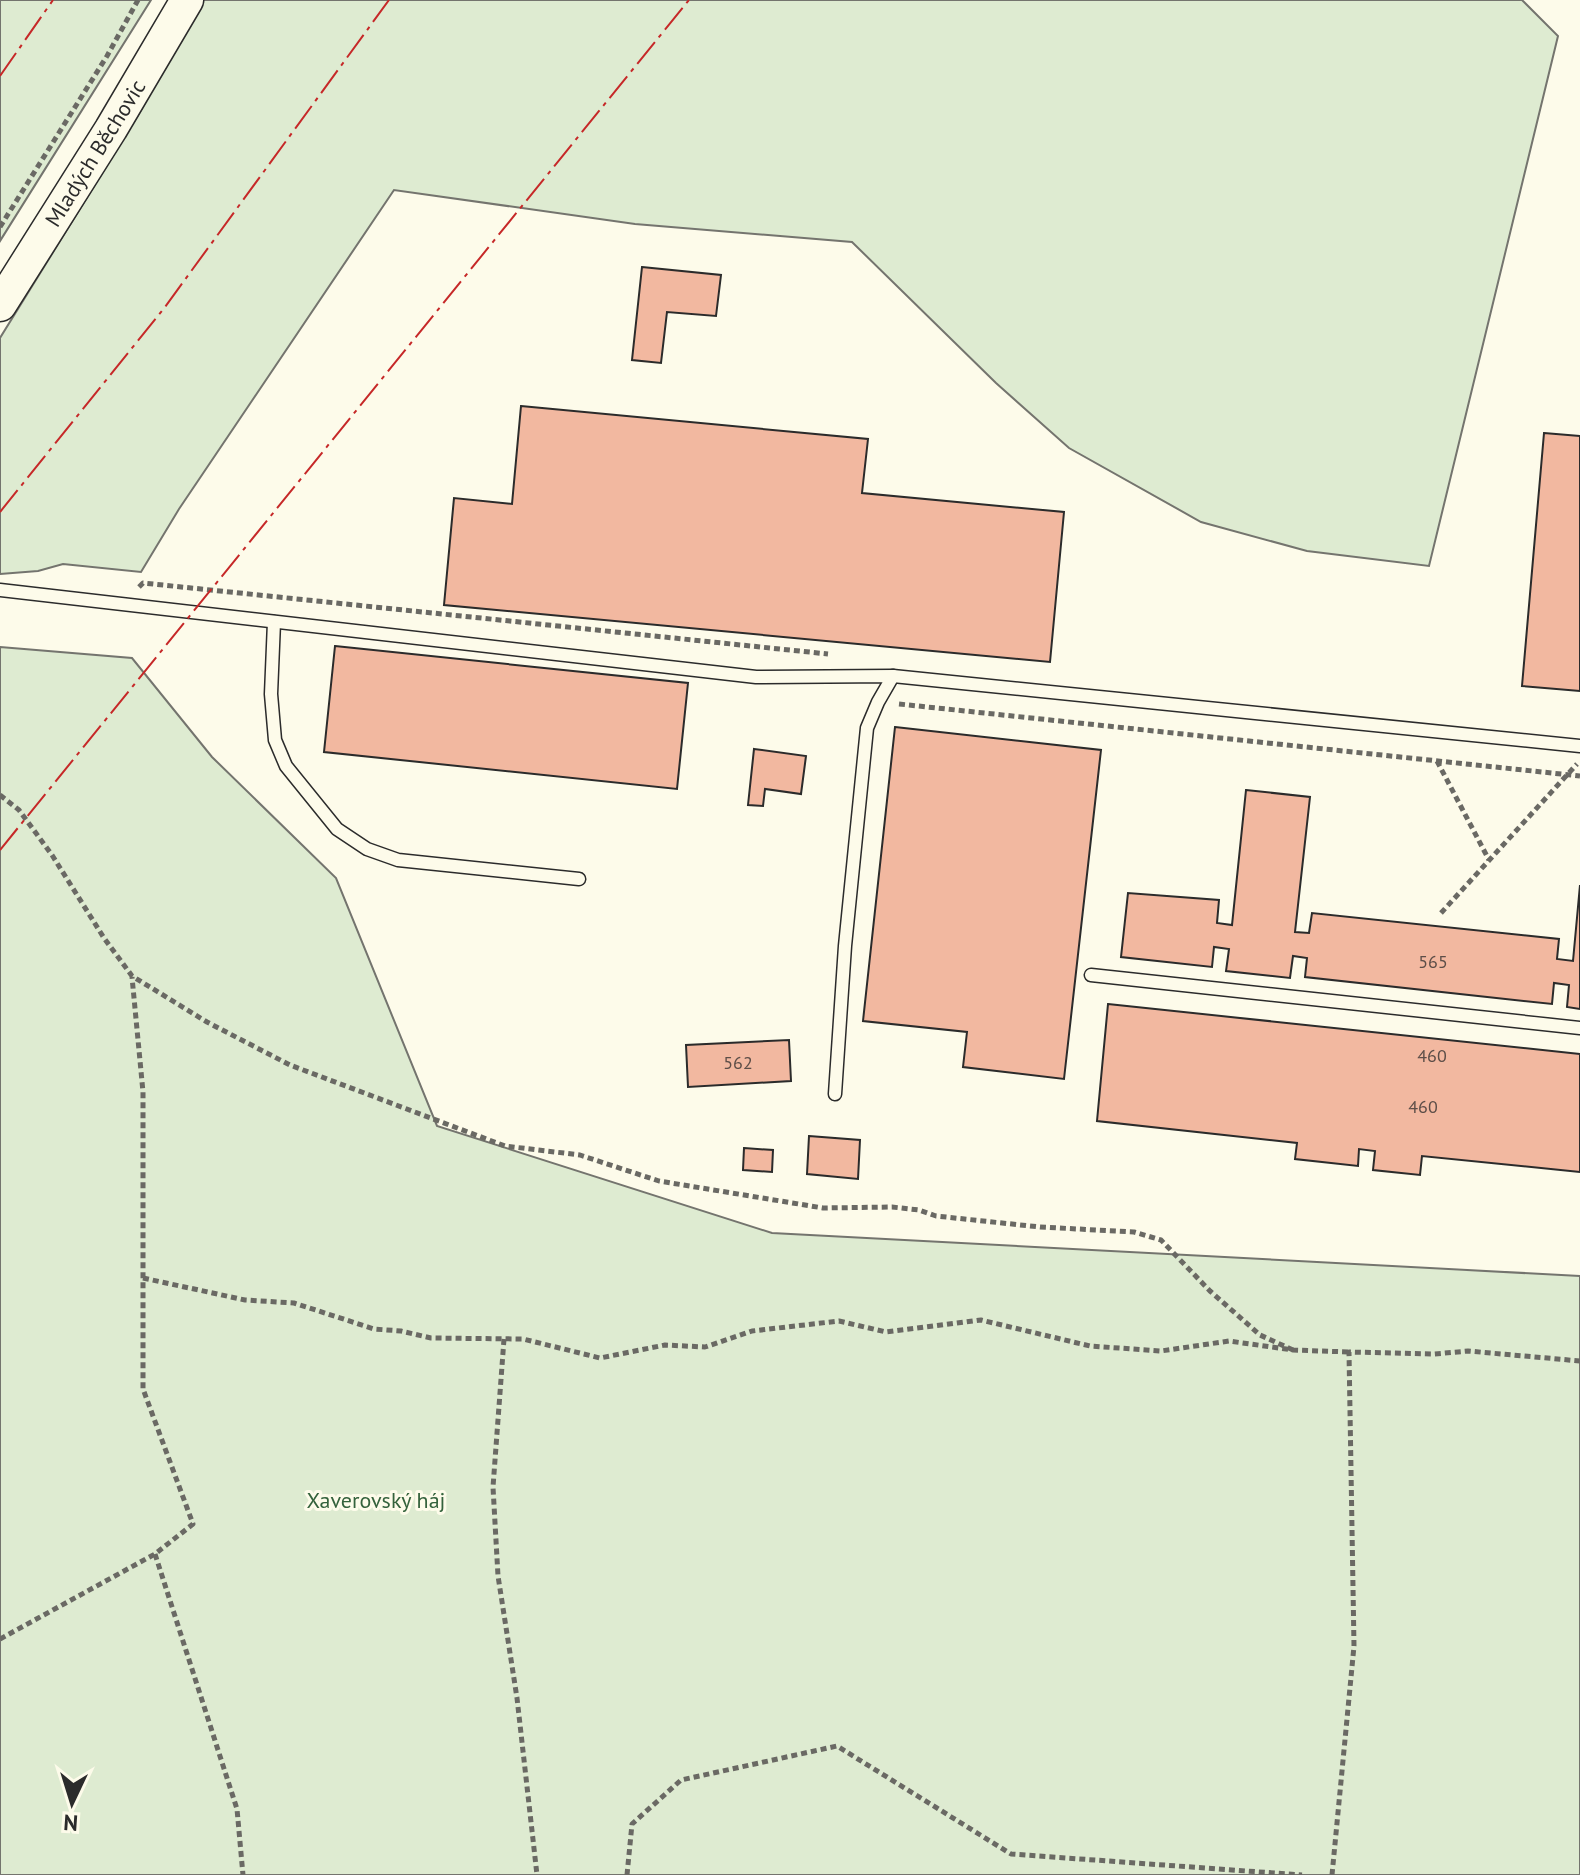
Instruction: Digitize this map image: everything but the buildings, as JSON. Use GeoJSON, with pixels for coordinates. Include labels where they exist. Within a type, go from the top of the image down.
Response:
{"type":"FeatureCollection","features":[{"type":"Feature","properties":{"kind":"street","name":"Mladých Běchovic"},"geometry":{"type":"LineString","coordinates":[[0,305],[111,129],[187,0]]}},
{"type":"Feature","properties":{"kind":"lane"},"geometry":{"type":"LineString","coordinates":[[0,590],[756,677],[893,676],[1580,746]]}},
{"type":"Feature","properties":{"kind":"lane"},"geometry":{"type":"LineString","coordinates":[[274,622],[271,694],[275,740],[286,766],[337,829],[367,849],[398,860],[579,879]]}},
{"type":"Feature","properties":{"kind":"lane"},"geometry":{"type":"LineString","coordinates":[[835,1094],[845,946],[867,728],[893,676]]}},
{"type":"Feature","properties":{"kind":"lane"},"geometry":{"type":"LineString","coordinates":[[1091,975],[1580,1028]]}},
{"type":"Feature","properties":{"kind":"path"},"geometry":{"type":"LineString","coordinates":[[0,227],[107,56],[138,0]]}},
{"type":"Feature","properties":{"kind":"path"},"geometry":{"type":"LineString","coordinates":[[121,604],[143,583],[836,655]]}},
{"type":"Feature","properties":{"kind":"path"},"geometry":{"type":"LineString","coordinates":[[878,702],[1580,776]]}},
{"type":"Feature","properties":{"kind":"path"},"geometry":{"type":"LineString","coordinates":[[1436,761],[1489,860]]}},
{"type":"Feature","properties":{"kind":"path"},"geometry":{"type":"LineString","coordinates":[[1441,913],[1580,761]]}},
{"type":"Feature","properties":{"kind":"path"},"geometry":{"type":"LineString","coordinates":[[0,795],[19,810],[44,844],[132,976],[207,1022],[290,1065],[505,1146],[580,1155],[659,1181],[823,1208],[892,1207],[919,1210],[936,1216],[1134,1232],[1161,1240],[1210,1291],[1260,1335],[1293,1350]]}},
{"type":"Feature","properties":{"kind":"path"},"geometry":{"type":"LineString","coordinates":[[0,1639],[155,1554],[193,1524],[143,1389],[143,1092],[132,976]]}},
{"type":"Feature","properties":{"kind":"path"},"geometry":{"type":"LineString","coordinates":[[143,1278],[245,1300],[294,1303],[374,1329],[431,1338],[523,1339],[600,1358],[665,1345],[705,1347],[752,1331],[839,1321],[886,1332],[981,1320],[1090,1346],[1161,1351],[1229,1341],[1293,1350],[1434,1354],[1468,1351],[1580,1361]]}},
{"type":"Feature","properties":{"kind":"path"},"geometry":{"type":"LineString","coordinates":[[504,1339],[493,1487],[498,1576],[517,1698],[537,1875]]}},
{"type":"Feature","properties":{"kind":"path"},"geometry":{"type":"LineString","coordinates":[[1332,1875],[1354,1646],[1349,1352]]}},
{"type":"Feature","properties":{"kind":"path"},"geometry":{"type":"LineString","coordinates":[[155,1554],[237,1809],[243,1875]]}},
{"type":"Feature","properties":{"kind":"path"},"geometry":{"type":"LineString","coordinates":[[627,1875],[632,1824],[681,1780],[837,1746],[1011,1854],[1302,1875]]}},
{"type":"Feature","properties":{"kind":"green space"},"geometry":{"type":"Polygon","coordinates":[[[0,0],[151,0],[0,241],[0,0]]]}},
{"type":"Feature","properties":{"kind":"green space"},"geometry":{"type":"Polygon","coordinates":[[[202,0],[1522,0],[1558,36],[1429,566],[1307,551],[1201,522],[1069,448],[996,383],[852,242],[635,224],[394,190],[179,509],[141,572],[63,564],[38,571],[0,574],[0,338],[141,110],[202,0]]]}},
{"type":"Feature","properties":{"kind":"green space","name":"Xaverovský háj"},"geometry":{"type":"Polygon","coordinates":[[[0,647],[132,658],[212,757],[336,878],[437,1126],[772,1233],[1580,1276],[1580,1875],[0,1875],[0,647]]]}},
{"type":"Feature","properties":{"kind":"power"},"geometry":{"type":"LineString","coordinates":[[0,76],[53,0]]}},
{"type":"Feature","properties":{"kind":"power"},"geometry":{"type":"LineString","coordinates":[[0,512],[165,307],[389,0]]}},
{"type":"Feature","properties":{"kind":"power"},"geometry":{"type":"LineString","coordinates":[[0,850],[689,0]]}}]}
